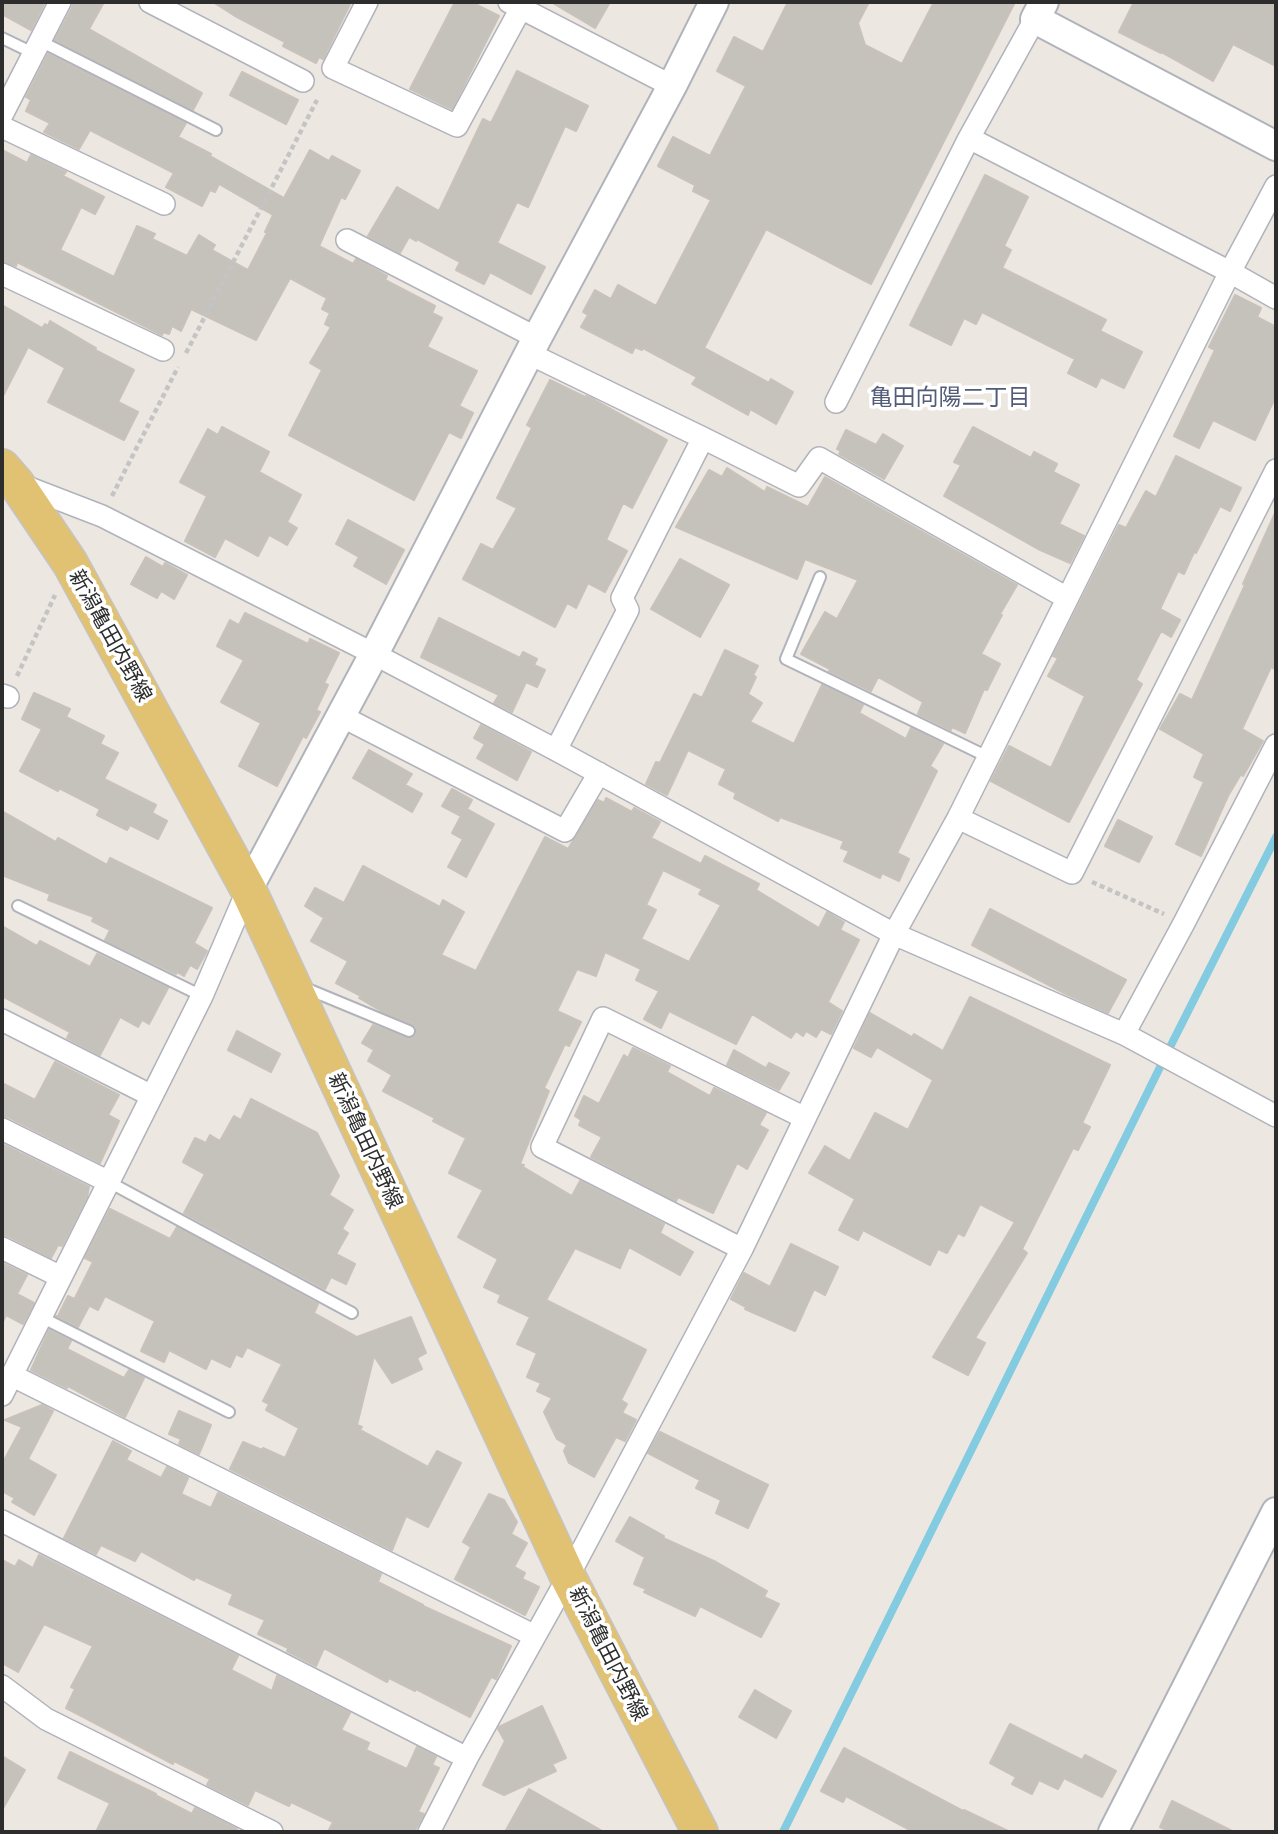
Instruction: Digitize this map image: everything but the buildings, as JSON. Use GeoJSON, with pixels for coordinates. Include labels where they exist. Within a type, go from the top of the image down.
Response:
{"type":"FeatureCollection","features":[{"type":"Feature","properties":{"kind":"main road","name":"新潟亀田内野線"},"geometry":{"type":"LineString","coordinates":[[9,475],[70,563],[248,889],[568,1577],[700,1832]]}},
{"type":"Feature","properties":{"kind":"street"},"geometry":{"type":"LineString","coordinates":[[2,115],[60,2]]}},
{"type":"Feature","properties":{"kind":"street"},"geometry":{"type":"LineString","coordinates":[[150,2],[303,81]]}},
{"type":"Feature","properties":{"kind":"street"},"geometry":{"type":"LineString","coordinates":[[367,2],[333,68],[457,126],[515,5],[672,86]]}},
{"type":"Feature","properties":{"kind":"street"},"geometry":{"type":"LineString","coordinates":[[2,1395],[202,996],[248,889],[374,654],[714,2]]}},
{"type":"Feature","properties":{"kind":"street"},"geometry":{"type":"LineString","coordinates":[[836,401],[969,138],[1040,10],[1276,146]]}},
{"type":"Feature","properties":{"kind":"street"},"geometry":{"type":"LineString","coordinates":[[2,127],[164,204]]}},
{"type":"Feature","properties":{"kind":"street"},"geometry":{"type":"LineString","coordinates":[[969,138],[1276,298]]}},
{"type":"Feature","properties":{"kind":"street"},"geometry":{"type":"LineString","coordinates":[[429,1832],[742,1249],[894,934],[958,818],[1230,272],[1276,186]]}},
{"type":"Feature","properties":{"kind":"street"},"geometry":{"type":"LineString","coordinates":[[347,240],[533,346],[799,486],[819,458],[1067,598]]}},
{"type":"Feature","properties":{"kind":"street"},"geometry":{"type":"LineString","coordinates":[[2,274],[163,350]]}},
{"type":"Feature","properties":{"kind":"street"},"geometry":{"type":"LineString","coordinates":[[556,750],[628,610],[622,598],[704,438]]}},
{"type":"Feature","properties":{"kind":"street"},"geometry":{"type":"LineString","coordinates":[[958,818],[1072,873],[1276,470]]}},
{"type":"Feature","properties":{"kind":"street"},"geometry":{"type":"LineString","coordinates":[[9,475],[102,516],[374,654],[894,934],[1124,1034],[1276,1116]]}},
{"type":"Feature","properties":{"kind":"street"},"geometry":{"type":"LineString","coordinates":[[341,716],[565,831],[598,774]]}},
{"type":"Feature","properties":{"kind":"street"},"geometry":{"type":"LineString","coordinates":[[1124,1034],[1276,745]]}},
{"type":"Feature","properties":{"kind":"street"},"geometry":{"type":"LineString","coordinates":[[742,1249],[542,1147],[603,1018],[805,1118]]}},
{"type":"Feature","properties":{"kind":"street"},"geometry":{"type":"LineString","coordinates":[[2,1020],[152,1096]]}},
{"type":"Feature","properties":{"kind":"street"},"geometry":{"type":"LineString","coordinates":[[2,1129],[109,1182]]}},
{"type":"Feature","properties":{"kind":"street"},"geometry":{"type":"LineString","coordinates":[[2,1248],[61,1277]]}},
{"type":"Feature","properties":{"kind":"street"},"geometry":{"type":"LineString","coordinates":[[12,1375],[535,1636]]}},
{"type":"Feature","properties":{"kind":"street"},"geometry":{"type":"LineString","coordinates":[[1113,1832],[1276,1513]]}},
{"type":"Feature","properties":{"kind":"street"},"geometry":{"type":"LineString","coordinates":[[2,1521],[467,1758]]}},
{"type":"Feature","properties":{"kind":"street"},"geometry":{"type":"LineString","coordinates":[[2,1686],[46,1719],[272,1832]]}},
{"type":"Feature","properties":{"kind":"lane"},"geometry":{"type":"LineString","coordinates":[[2,38],[36,47],[216,130]]}},
{"type":"Feature","properties":{"kind":"lane"},"geometry":{"type":"LineString","coordinates":[[820,577],[786,659],[988,757]]}},
{"type":"Feature","properties":{"kind":"lane"},"geometry":{"type":"LineString","coordinates":[[19,906],[202,996]]}},
{"type":"Feature","properties":{"kind":"lane"},"geometry":{"type":"LineString","coordinates":[[291,982],[409,1031]]}},
{"type":"Feature","properties":{"kind":"lane"},"geometry":{"type":"LineString","coordinates":[[109,1182],[352,1313]]}},
{"type":"Feature","properties":{"kind":"lane"},"geometry":{"type":"LineString","coordinates":[[41,1317],[229,1412]]}},
{"type":"Feature","properties":{"kind":"path"},"geometry":{"type":"LineString","coordinates":[[185,354],[333,68]]}},
{"type":"Feature","properties":{"kind":"path"},"geometry":{"type":"LineString","coordinates":[[102,516],[179,366]]}},
{"type":"Feature","properties":{"kind":"path"},"geometry":{"type":"LineString","coordinates":[[5,696],[70,563]]}},
{"type":"Feature","properties":{"kind":"path"},"geometry":{"type":"LineString","coordinates":[[1072,873],[1184,923]]}},
{"type":"Feature","properties":{"kind":"waterway"},"geometry":{"type":"LineString","coordinates":[[783,1832],[1276,837]]}},
{"type":"Feature","properties":{"kind":"district","name":"亀田向陽二丁目"},"geometry":{"type":"Point","coordinates":[950,398]}}]}
